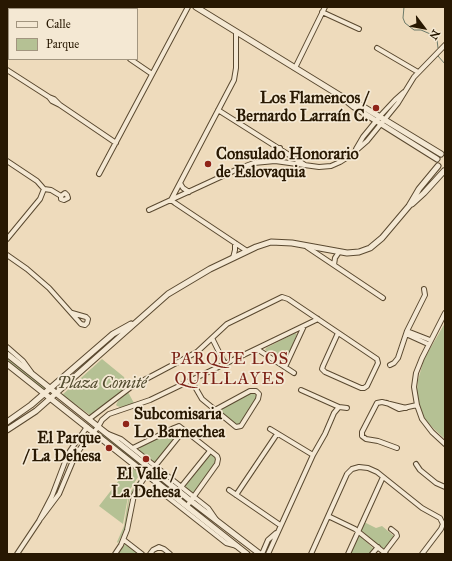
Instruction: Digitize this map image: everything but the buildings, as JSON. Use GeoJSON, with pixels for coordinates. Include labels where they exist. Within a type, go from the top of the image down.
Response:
{"type":"FeatureCollection","features":[{"type":"Feature","properties":{"kind":"street"},"geometry":{"type":"LineString","coordinates":[[99,174],[188,7]]}},
{"type":"Feature","properties":{"kind":"street"},"geometry":{"type":"LineString","coordinates":[[196,7],[344,98],[353,101],[380,121],[407,137],[438,159]]}},
{"type":"Feature","properties":{"kind":"street"},"geometry":{"type":"LineString","coordinates":[[295,68],[325,7]]}},
{"type":"Feature","properties":{"kind":"street"},"geometry":{"type":"LineString","coordinates":[[322,12],[359,29]]}},
{"type":"Feature","properties":{"kind":"street"},"geometry":{"type":"LineString","coordinates":[[171,200],[235,76],[236,32]]}},
{"type":"Feature","properties":{"kind":"street"},"geometry":{"type":"LineString","coordinates":[[149,210],[245,166],[275,161],[323,167],[334,165],[347,158],[356,150],[363,137],[380,121],[395,100],[404,92],[418,72],[445,45]]}},
{"type":"Feature","properties":{"kind":"street"},"geometry":{"type":"LineString","coordinates":[[377,48],[418,72]]}},
{"type":"Feature","properties":{"kind":"street"},"geometry":{"type":"LineString","coordinates":[[131,60],[152,74]]}},
{"type":"Feature","properties":{"kind":"street"},"geometry":{"type":"LineString","coordinates":[[8,70],[49,97],[58,101],[60,105],[116,143]]}},
{"type":"Feature","properties":{"kind":"street"},"geometry":{"type":"LineString","coordinates":[[218,110],[308,166]]}},
{"type":"Feature","properties":{"kind":"street"},"geometry":{"type":"LineString","coordinates":[[7,430],[28,417],[160,300],[176,288],[203,273],[261,245],[277,242],[287,242],[339,252],[356,252],[374,245],[382,238],[409,206],[438,166],[438,159],[443,153],[407,137]]}},
{"type":"Feature","properties":{"kind":"street"},"geometry":{"type":"LineString","coordinates":[[275,161],[279,155],[280,148]]}},
{"type":"Feature","properties":{"kind":"street"},"geometry":{"type":"LineString","coordinates":[[7,161],[37,181],[44,189],[51,190],[61,196]]}},
{"type":"Feature","properties":{"kind":"street"},"geometry":{"type":"LineString","coordinates":[[409,206],[445,171],[438,166]]}},
{"type":"Feature","properties":{"kind":"street"},"geometry":{"type":"LineString","coordinates":[[180,183],[183,188],[189,192]]}},
{"type":"Feature","properties":{"kind":"street"},"geometry":{"type":"LineString","coordinates":[[7,239],[40,199],[44,189]]}},
{"type":"Feature","properties":{"kind":"street"},"geometry":{"type":"LineString","coordinates":[[171,200],[247,251]]}},
{"type":"Feature","properties":{"kind":"street"},"geometry":{"type":"LineString","coordinates":[[233,258],[235,243]]}},
{"type":"Feature","properties":{"kind":"street"},"geometry":{"type":"LineString","coordinates":[[305,245],[383,298]]}},
{"type":"Feature","properties":{"kind":"street"},"geometry":{"type":"LineString","coordinates":[[334,265],[335,258],[339,252]]}},
{"type":"Feature","properties":{"kind":"street"},"geometry":{"type":"LineString","coordinates":[[7,255],[37,277],[72,313]]}},
{"type":"Feature","properties":{"kind":"street"},"geometry":{"type":"LineString","coordinates":[[390,365],[398,358],[407,332],[425,295],[424,289]]}},
{"type":"Feature","properties":{"kind":"street"},"geometry":{"type":"LineString","coordinates":[[89,420],[131,387],[193,354],[227,324],[282,298],[288,299],[378,360],[367,386],[363,388],[324,372],[322,367],[338,333]]}},
{"type":"Feature","properties":{"kind":"street"},"geometry":{"type":"LineString","coordinates":[[445,312],[429,342],[415,377],[414,393],[417,405],[425,423],[445,444]]}},
{"type":"Feature","properties":{"kind":"street"},"geometry":{"type":"LineString","coordinates":[[38,521],[57,498],[75,456],[104,417],[118,410],[145,402],[318,319]]}},
{"type":"Feature","properties":{"kind":"street"},"geometry":{"type":"LineString","coordinates":[[7,422],[20,414],[113,334],[138,320]]}},
{"type":"Feature","properties":{"kind":"street"},"geometry":{"type":"LineString","coordinates":[[285,367],[304,326]]}},
{"type":"Feature","properties":{"kind":"street"},"geometry":{"type":"LineString","coordinates":[[407,332],[429,342]]}},
{"type":"Feature","properties":{"kind":"street"},"geometry":{"type":"LineString","coordinates":[[212,338],[224,364]]}},
{"type":"Feature","properties":{"kind":"street"},"geometry":{"type":"LineString","coordinates":[[7,347],[23,361],[32,374]]}},
{"type":"Feature","properties":{"kind":"street"},"geometry":{"type":"LineString","coordinates":[[257,349],[294,373]]}},
{"type":"Feature","properties":{"kind":"street"},"geometry":{"type":"LineString","coordinates":[[7,354],[89,420],[193,499]]}},
{"type":"Feature","properties":{"kind":"street"},"geometry":{"type":"LineString","coordinates":[[7,364],[237,546],[248,554],[255,550]]}},
{"type":"Feature","properties":{"kind":"street"},"geometry":{"type":"LineString","coordinates":[[191,380],[200,397],[215,410],[235,427],[239,428],[258,399],[259,394],[256,391],[250,390],[215,410]]}},
{"type":"Feature","properties":{"kind":"street"},"geometry":{"type":"LineString","coordinates":[[301,390],[339,407],[347,408]]}},
{"type":"Feature","properties":{"kind":"street"},"geometry":{"type":"LineString","coordinates":[[113,402],[118,410]]}},
{"type":"Feature","properties":{"kind":"street"},"geometry":{"type":"LineString","coordinates":[[396,448],[378,441],[366,439],[362,436],[363,430],[376,404],[380,402],[406,408],[417,405]]}},
{"type":"Feature","properties":{"kind":"street"},"geometry":{"type":"LineString","coordinates":[[268,554],[276,533],[312,455],[325,434],[335,411],[339,407]]}},
{"type":"Feature","properties":{"kind":"street"},"geometry":{"type":"LineString","coordinates":[[17,554],[52,496],[68,454],[87,427]]}},
{"type":"Feature","properties":{"kind":"street"},"geometry":{"type":"LineString","coordinates":[[133,448],[176,427],[180,427],[218,457],[218,462],[187,506]]}},
{"type":"Feature","properties":{"kind":"street"},"geometry":{"type":"LineString","coordinates":[[270,429],[312,455]]}},
{"type":"Feature","properties":{"kind":"street"},"geometry":{"type":"LineString","coordinates":[[155,466],[184,430]]}},
{"type":"Feature","properties":{"kind":"street"},"geometry":{"type":"LineString","coordinates":[[105,432],[118,437],[133,448],[181,487],[218,523],[261,554],[268,540],[276,533]]}},
{"type":"Feature","properties":{"kind":"street"},"geometry":{"type":"LineString","coordinates":[[236,495],[277,434]]}},
{"type":"Feature","properties":{"kind":"street"},"geometry":{"type":"LineString","coordinates":[[181,487],[210,451]]}},
{"type":"Feature","properties":{"kind":"street"},"geometry":{"type":"LineString","coordinates":[[416,464],[420,470],[436,483],[445,487]]}},
{"type":"Feature","properties":{"kind":"street"},"geometry":{"type":"LineString","coordinates":[[311,554],[347,474],[356,467],[368,468],[383,477],[422,508],[436,515],[442,520],[441,529],[422,554]]}},
{"type":"Feature","properties":{"kind":"street"},"geometry":{"type":"LineString","coordinates":[[61,472],[64,475],[68,474]]}},
{"type":"Feature","properties":{"kind":"street"},"geometry":{"type":"LineString","coordinates":[[115,554],[124,540],[134,494],[147,474]]}},
{"type":"Feature","properties":{"kind":"street"},"geometry":{"type":"LineString","coordinates":[[348,554],[383,477]]}},
{"type":"Feature","properties":{"kind":"street"},"geometry":{"type":"LineString","coordinates":[[157,482],[160,490],[165,495],[226,543],[237,546]]}},
{"type":"Feature","properties":{"kind":"street"},"geometry":{"type":"LineString","coordinates":[[230,490],[280,525]]}},
{"type":"Feature","properties":{"kind":"street"},"geometry":{"type":"LineString","coordinates":[[328,516],[358,531],[385,553],[397,536],[391,529]]}},
{"type":"Feature","properties":{"kind":"street"},"geometry":{"type":"LineString","coordinates":[[124,540],[142,554]]}},
{"type":"Feature","properties":{"kind":"street"},"geometry":{"type":"LineString","coordinates":[[150,554],[153,550],[159,547],[170,554]]}},
{"type":"Feature","properties":{"kind":"street"},"geometry":{"type":"LineString","coordinates":[[372,554],[378,547]]}},
{"type":"Feature","properties":{"kind":"green space"},"geometry":{"type":"Polygon","coordinates":[[[445,323],[445,439],[424,418],[418,403],[417,391],[418,380],[424,359],[445,323]]]}},
{"type":"Feature","properties":{"kind":"green space"},"geometry":{"type":"Polygon","coordinates":[[[295,333],[297,334],[286,360],[282,361],[265,350],[266,348],[295,333]]]}},
{"type":"Feature","properties":{"kind":"green space"},"geometry":{"type":"Polygon","coordinates":[[[7,358],[45,389],[44,390],[7,361],[7,358]]]}},
{"type":"Feature","properties":{"kind":"green space","name":"Plaza Comité"},"geometry":{"type":"Polygon","coordinates":[[[102,359],[124,377],[127,386],[114,398],[90,415],[62,395],[102,359]]]}},
{"type":"Feature","properties":{"kind":"green space"},"geometry":{"type":"Polygon","coordinates":[[[128,392],[135,405],[117,406],[118,401],[128,392]]]}},
{"type":"Feature","properties":{"kind":"green space"},"geometry":{"type":"Polygon","coordinates":[[[250,393],[255,393],[257,398],[239,425],[236,425],[220,412],[220,408],[250,393]]]}},
{"type":"Feature","properties":{"kind":"green space"},"geometry":{"type":"Polygon","coordinates":[[[178,428],[178,433],[157,461],[153,462],[139,451],[140,447],[178,428]]]}},
{"type":"Feature","properties":{"kind":"green space"},"geometry":{"type":"Polygon","coordinates":[[[101,432],[161,479],[146,470],[99,433],[101,432]]]}},
{"type":"Feature","properties":{"kind":"green space"},"geometry":{"type":"Polygon","coordinates":[[[210,455],[213,455],[216,458],[216,461],[196,492],[191,493],[185,487],[186,485],[210,455]]]}},
{"type":"Feature","properties":{"kind":"green space"},"geometry":{"type":"Polygon","coordinates":[[[130,466],[140,474],[129,491],[123,524],[99,506],[130,466]]]}},
{"type":"Feature","properties":{"kind":"green space"},"geometry":{"type":"Polygon","coordinates":[[[142,475],[132,492],[129,501],[126,527],[118,543],[117,542],[124,526],[129,494],[142,475]]]}},
{"type":"Feature","properties":{"kind":"green space"},"geometry":{"type":"Polygon","coordinates":[[[364,522],[376,528],[382,526],[394,536],[383,550],[361,530],[364,522]]]}},
{"type":"Feature","properties":{"kind":"green space"},"geometry":{"type":"Polygon","coordinates":[[[358,534],[374,549],[370,554],[350,554],[358,534]]]}},
{"type":"Feature","properties":{"kind":"green space"},"geometry":{"type":"Polygon","coordinates":[[[125,544],[127,544],[140,554],[117,554],[125,544]]]}},
{"type":"Feature","properties":{"kind":"waterway"},"geometry":{"type":"LineString","coordinates":[[404,7],[403,18],[405,23],[414,30],[421,30],[435,36],[438,48]]}},
{"type":"Feature","properties":{"kind":"waterway"},"geometry":{"type":"LineString","coordinates":[[438,56],[445,64]]}},
{"type":"Feature","properties":{"kind":"place","name":"Los Flamencos / Bernardo Larraín C."},"geometry":{"type":"Point","coordinates":[376,108]}},
{"type":"Feature","properties":{"kind":"place","name":"Consulado Honorario de Eslovaquia"},"geometry":{"type":"Point","coordinates":[208,164]}},
{"type":"Feature","properties":{"kind":"place","name":"Subcomisaria Lo Barnechea"},"geometry":{"type":"Point","coordinates":[126,424]}},
{"type":"Feature","properties":{"kind":"place","name":"El Parque / La Dehesa"},"geometry":{"type":"Point","coordinates":[109,448]}},
{"type":"Feature","properties":{"kind":"place","name":"El Valle / La Dehesa"},"geometry":{"type":"Point","coordinates":[146,459]}},
{"type":"Feature","properties":{"kind":"district","name":"PARQUE LOS QUILLAYES"},"geometry":{"type":"Point","coordinates":[230,370]}}]}
